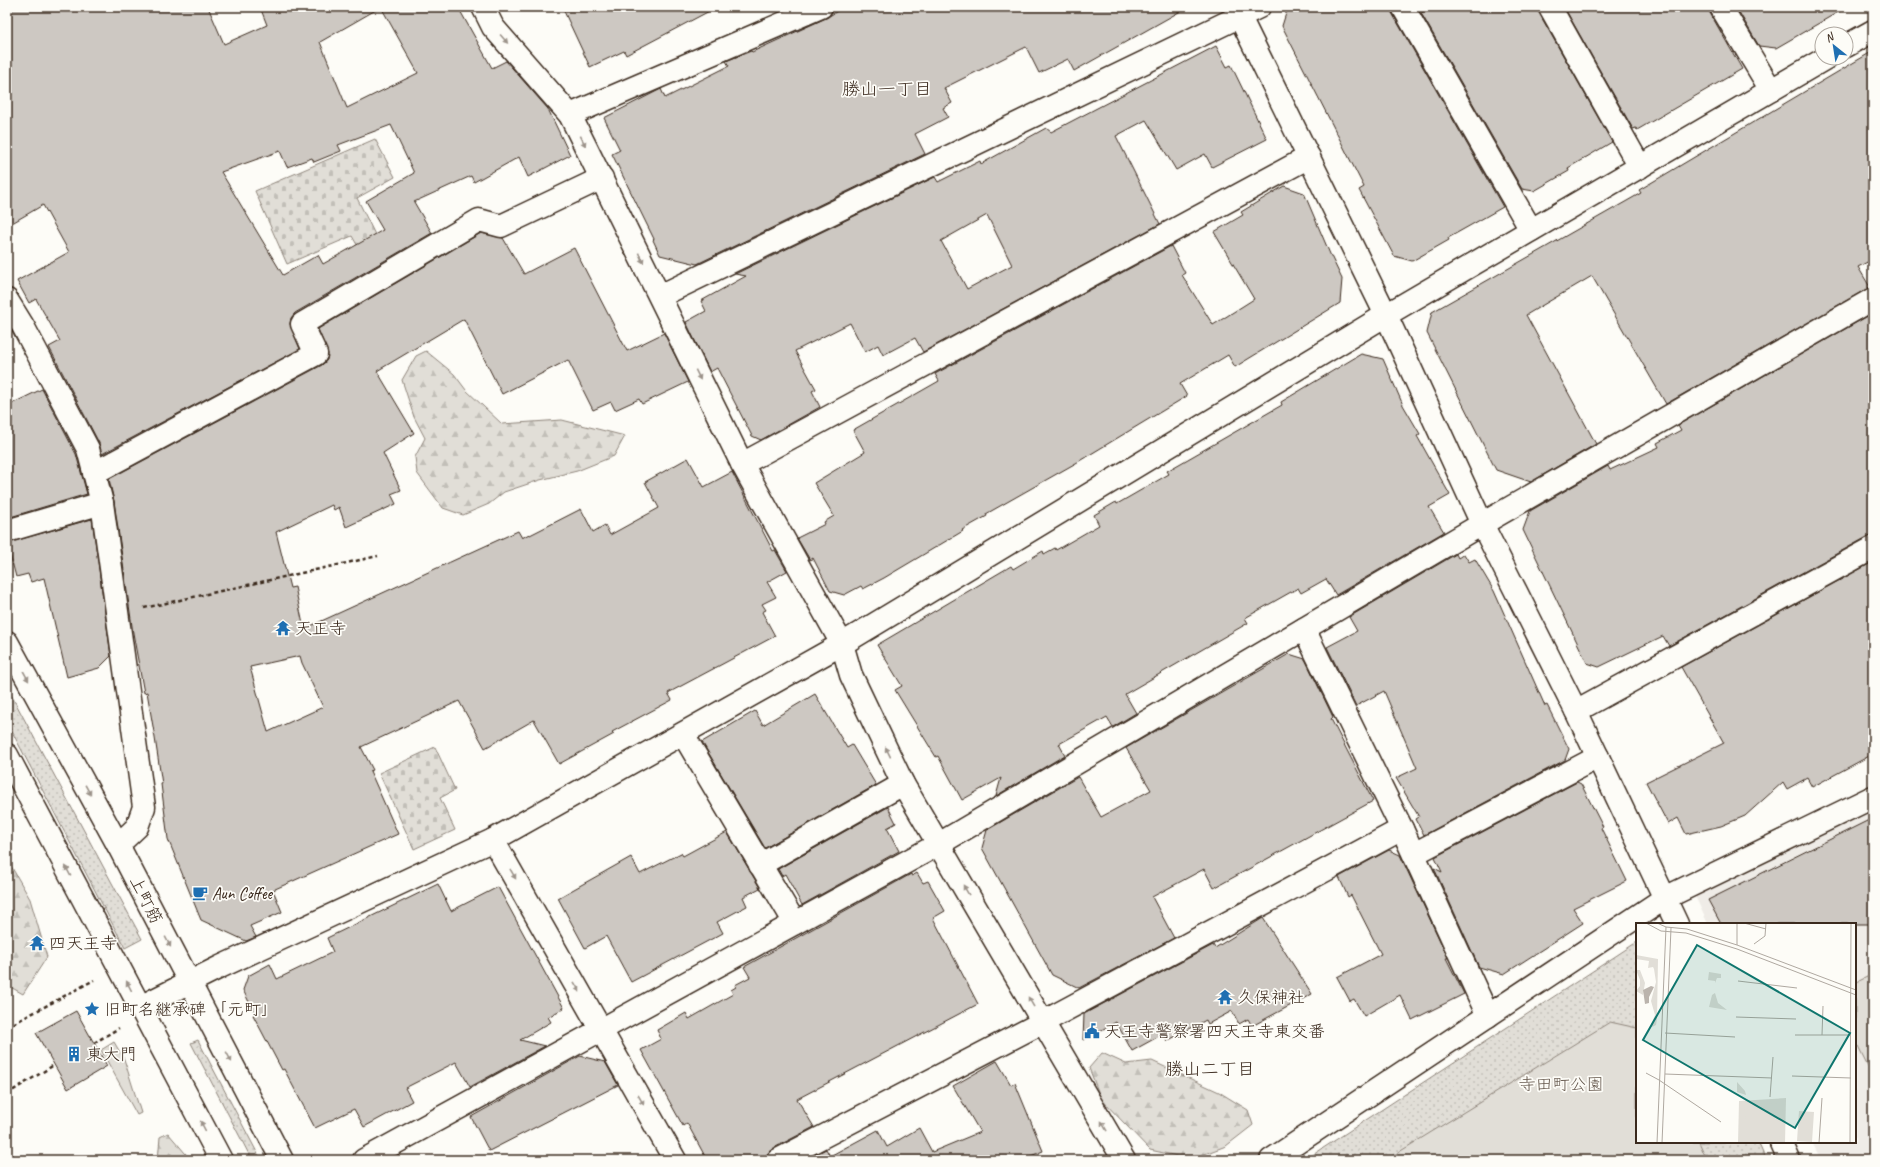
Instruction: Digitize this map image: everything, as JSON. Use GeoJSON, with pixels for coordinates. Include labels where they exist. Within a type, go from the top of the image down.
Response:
{"type":"FeatureCollection","features":[{"type":"Feature","properties":{"kind":"street"},"geometry":{"type":"LineString","coordinates":[[483,7],[493,27],[570,115],[742,464],[842,644],[850,675],[903,784],[1124,1160]]}},
{"type":"Feature","properties":{"kind":"street"},"geometry":{"type":"LineString","coordinates":[[570,115],[821,7]]}},
{"type":"Feature","properties":{"kind":"street"},"geometry":{"type":"LineString","coordinates":[[1403,7],[1531,230]]}},
{"type":"Feature","properties":{"kind":"street"},"geometry":{"type":"LineString","coordinates":[[1550,7],[1640,167]]}},
{"type":"Feature","properties":{"kind":"street"},"geometry":{"type":"LineString","coordinates":[[1722,7],[1771,90]]}},
{"type":"Feature","properties":{"kind":"street"},"geometry":{"type":"LineString","coordinates":[[660,296],[1245,10],[1309,158],[1386,315],[1482,524],[1576,711],[1677,923]]}},
{"type":"Feature","properties":{"kind":"street"},"geometry":{"type":"LineString","coordinates":[[1854,42],[1873,31]]}},
{"type":"Feature","properties":{"kind":"street"},"geometry":{"type":"LineString","coordinates":[[140,1007],[494,840],[683,734],[842,644],[1386,315],[1814,65]]}},
{"type":"Feature","properties":{"kind":"street"},"geometry":{"type":"LineString","coordinates":[[742,464],[1309,158]]}},
{"type":"Feature","properties":{"kind":"street"},"geometry":{"type":"LineString","coordinates":[[94,473],[316,354],[302,324],[479,220],[501,226],[602,178]]}},
{"type":"Feature","properties":{"kind":"street"},"geometry":{"type":"LineString","coordinates":[[364,1160],[939,844],[1482,524],[1873,299]]}},
{"type":"Feature","properties":{"kind":"street"},"geometry":{"type":"LineString","coordinates":[[7,300],[24,326],[88,449],[102,503],[116,614],[144,807],[137,827],[118,845]]}},
{"type":"Feature","properties":{"kind":"street"},"geometry":{"type":"LineString","coordinates":[[7,531],[102,503]]}},
{"type":"Feature","properties":{"kind":"street"},"geometry":{"type":"LineString","coordinates":[[1576,711],[1873,548]]}},
{"type":"Feature","properties":{"kind":"street"},"geometry":{"type":"LineString","coordinates":[[1304,629],[1414,854],[1488,1016]]}},
{"type":"Feature","properties":{"kind":"street","name":"上町筋"},"geometry":{"type":"LineString","coordinates":[[7,642],[118,845],[282,1160]]}},
{"type":"Feature","properties":{"kind":"street"},"geometry":{"type":"LineString","coordinates":[[683,734],[795,923]]}},
{"type":"Feature","properties":{"kind":"street"},"geometry":{"type":"LineString","coordinates":[[7,755],[221,1160]]}},
{"type":"Feature","properties":{"kind":"street"},"geometry":{"type":"LineString","coordinates":[[1414,854],[1598,757]]}},
{"type":"Feature","properties":{"kind":"street"},"geometry":{"type":"LineString","coordinates":[[760,865],[903,784]]}},
{"type":"Feature","properties":{"kind":"street"},"geometry":{"type":"LineString","coordinates":[[1271,1160],[1665,898],[1873,797]]}},
{"type":"Feature","properties":{"kind":"street"},"geometry":{"type":"LineString","coordinates":[[778,1160],[1043,1022],[1402,829]]}},
{"type":"Feature","properties":{"kind":"street"},"geometry":{"type":"LineString","coordinates":[[494,840],[675,1160]]}},
{"type":"Feature","properties":{"kind":"street"},"geometry":{"type":"LineString","coordinates":[[1782,1143],[1790,1160]]}},
{"type":"Feature","properties":{"kind":"path"},"geometry":{"type":"LineString","coordinates":[[116,614],[378,556]]}},
{"type":"Feature","properties":{"kind":"path"},"geometry":{"type":"LineString","coordinates":[[7,1027],[95,979]]}},
{"type":"Feature","properties":{"kind":"path"},"geometry":{"type":"LineString","coordinates":[[94,1043],[120,1027]]}},
{"type":"Feature","properties":{"kind":"path"},"geometry":{"type":"LineString","coordinates":[[7,1094],[54,1065]]}},
{"type":"Feature","properties":{"kind":"shaded area"},"geometry":{"type":"Polygon","coordinates":[[[1873,808],[1873,1160],[1821,1160],[1812,1143],[1856,1143],[1856,923],[1708,923],[1695,896],[1873,808]]]}},
{"type":"Feature","properties":{"kind":"green space"},"geometry":{"type":"Polygon","coordinates":[[[375,139],[395,177],[357,198],[382,249],[365,259],[352,236],[287,264],[255,191],[375,139]]]}},
{"type":"Feature","properties":{"kind":"green space"},"geometry":{"type":"Polygon","coordinates":[[[426,351],[454,374],[466,390],[502,424],[562,420],[625,436],[614,456],[577,471],[540,480],[504,492],[489,504],[463,515],[443,508],[417,473],[415,457],[425,438],[414,417],[402,380],[416,356],[426,351]]]}},
{"type":"Feature","properties":{"kind":"green space"},"geometry":{"type":"Polygon","coordinates":[[[7,687],[142,939],[125,948],[7,722],[7,687]]]}},
{"type":"Feature","properties":{"kind":"green space"},"geometry":{"type":"Polygon","coordinates":[[[435,747],[455,790],[440,798],[455,830],[414,849],[379,773],[435,747]]]}},
{"type":"Feature","properties":{"kind":"green space"},"geometry":{"type":"Polygon","coordinates":[[[7,859],[30,899],[47,957],[23,994],[7,985],[7,859]]]}},
{"type":"Feature","properties":{"kind":"green space","name":"寺田町公園"},"geometry":{"type":"Polygon","coordinates":[[[1636,943],[1636,1143],[1758,1143],[1766,1160],[1305,1160],[1636,943]]]}},
{"type":"Feature","properties":{"kind":"green space"},"geometry":{"type":"Polygon","coordinates":[[[1873,974],[1873,1076],[1856,1042],[1856,982],[1873,974]]]}},
{"type":"Feature","properties":{"kind":"green space"},"geometry":{"type":"Polygon","coordinates":[[[1610,1022],[1636,1028],[1636,1143],[1699,1143],[1707,1160],[1386,1160],[1610,1022]]]}},
{"type":"Feature","properties":{"kind":"green space"},"geometry":{"type":"Polygon","coordinates":[[[198,1040],[261,1160],[252,1160],[191,1043],[198,1040]]]}},
{"type":"Feature","properties":{"kind":"green space"},"geometry":{"type":"Polygon","coordinates":[[[114,1042],[124,1059],[141,1113],[137,1115],[101,1050],[114,1042]]]}},
{"type":"Feature","properties":{"kind":"green space"},"geometry":{"type":"Polygon","coordinates":[[[1102,1053],[1126,1064],[1152,1061],[1219,1092],[1248,1110],[1253,1125],[1226,1146],[1191,1159],[1150,1150],[1101,1099],[1089,1068],[1102,1053]]]}},
{"type":"Feature","properties":{"kind":"green space"},"geometry":{"type":"Polygon","coordinates":[[[168,1133],[191,1160],[158,1160],[160,1137],[168,1133]]]}},
{"type":"Feature","properties":{"kind":"building"},"geometry":{"type":"Polygon","coordinates":[[[7,7],[208,7],[224,44],[267,25],[260,7],[381,7],[458,7],[492,68],[506,61],[548,109],[570,155],[528,177],[519,157],[474,182],[471,176],[414,202],[432,233],[295,313],[291,318],[290,324],[300,349],[102,454],[99,443],[49,347],[60,341],[36,299],[29,303],[17,281],[69,252],[43,205],[7,226],[7,7]],[[381,7],[320,42],[347,108],[418,73],[381,7]],[[391,125],[338,145],[341,151],[314,162],[312,158],[287,167],[280,151],[221,172],[283,275],[318,255],[323,264],[383,230],[366,201],[414,173],[391,125]]]}},
{"type":"Feature","properties":{"kind":"building"},"geometry":{"type":"Polygon","coordinates":[[[562,7],[717,7],[626,55],[624,51],[590,67],[562,7]]]}},
{"type":"Feature","properties":{"kind":"building"},"geometry":{"type":"Polygon","coordinates":[[[844,7],[1188,7],[1074,71],[1068,59],[1039,73],[1026,47],[944,88],[952,103],[943,108],[948,117],[915,134],[925,154],[697,264],[660,255],[653,240],[654,239],[612,154],[620,150],[604,118],[661,89],[665,98],[729,66],[726,61],[751,51],[752,52],[826,18],[844,7]]]}},
{"type":"Feature","properties":{"kind":"building"},"geometry":{"type":"Polygon","coordinates":[[[1288,7],[1391,7],[1392,13],[1503,207],[1448,238],[1449,240],[1412,261],[1394,256],[1359,190],[1364,187],[1282,26],[1288,7]]]}},
{"type":"Feature","properties":{"kind":"building"},"geometry":{"type":"Polygon","coordinates":[[[1433,7],[1538,7],[1539,13],[1612,142],[1568,168],[1569,171],[1534,191],[1522,189],[1421,13],[1433,7]]]}},
{"type":"Feature","properties":{"kind":"building"},"geometry":{"type":"Polygon","coordinates":[[[1564,7],[1709,7],[1710,13],[1742,69],[1637,130],[1636,128],[1633,129],[1564,7]]]}},
{"type":"Feature","properties":{"kind":"building"},"geometry":{"type":"Polygon","coordinates":[[[1736,7],[1847,7],[1776,48],[1759,46],[1736,7]]]}},
{"type":"Feature","properties":{"kind":"building"},"geometry":{"type":"Polygon","coordinates":[[[1216,46],[1227,67],[1231,65],[1267,139],[1212,167],[1205,154],[1176,170],[1146,120],[1116,136],[1160,224],[923,352],[915,338],[883,355],[878,345],[865,352],[850,323],[795,351],[816,389],[812,391],[820,407],[761,440],[752,436],[717,368],[710,372],[686,322],[706,311],[701,301],[746,276],[735,274],[935,177],[938,182],[980,161],[981,164],[1046,128],[1051,132],[1216,46]],[[987,215],[941,241],[967,289],[1012,265],[987,215]]]}},
{"type":"Feature","properties":{"kind":"building"},"geometry":{"type":"Polygon","coordinates":[[[1873,51],[1873,259],[1858,267],[1870,287],[1666,404],[1592,276],[1526,315],[1596,444],[1531,482],[1496,470],[1427,333],[1432,312],[1641,193],[1639,190],[1848,66],[1854,66],[1854,62],[1873,51]]]}},
{"type":"Feature","properties":{"kind":"building"},"geometry":{"type":"Polygon","coordinates":[[[1284,186],[1304,193],[1342,279],[1340,303],[1235,367],[1228,355],[1180,384],[1187,396],[1076,463],[986,514],[987,516],[884,578],[863,589],[861,586],[844,595],[830,591],[813,558],[810,560],[797,538],[825,524],[824,522],[834,516],[814,483],[865,452],[853,430],[939,381],[935,374],[1171,246],[1185,273],[1182,275],[1213,325],[1254,299],[1214,232],[1243,215],[1241,212],[1284,186]]]}},
{"type":"Feature","properties":{"kind":"building"},"geometry":{"type":"Polygon","coordinates":[[[481,233],[503,238],[524,274],[574,248],[627,351],[664,333],[688,382],[642,404],[639,399],[615,410],[611,402],[593,410],[568,360],[502,394],[464,319],[377,371],[414,433],[383,453],[401,490],[391,494],[396,504],[346,527],[339,507],[334,510],[332,505],[276,532],[290,588],[295,587],[304,629],[518,531],[522,538],[581,509],[593,532],[605,525],[610,535],[659,508],[645,482],[688,458],[704,487],[732,472],[773,551],[775,550],[787,571],[767,582],[776,597],[762,604],[766,610],[762,612],[775,636],[668,693],[672,700],[612,732],[614,734],[559,764],[534,720],[485,748],[459,701],[361,747],[373,770],[370,771],[398,834],[273,890],[282,912],[250,926],[256,937],[246,941],[201,920],[168,839],[155,738],[147,692],[144,693],[133,633],[114,501],[109,479],[322,365],[327,360],[328,354],[318,329],[481,233]],[[300,656],[250,667],[268,732],[323,707],[300,656]]]}},
{"type":"Feature","properties":{"kind":"building"},"geometry":{"type":"Polygon","coordinates":[[[1873,313],[1873,536],[1867,537],[1669,646],[1663,636],[1599,667],[1587,663],[1523,530],[1530,511],[1608,466],[1610,470],[1659,447],[1657,443],[1681,430],[1678,425],[1873,313]]]}},
{"type":"Feature","properties":{"kind":"building"},"geometry":{"type":"Polygon","coordinates":[[[1361,354],[1383,359],[1403,405],[1420,434],[1417,436],[1450,495],[1429,507],[1444,532],[1336,595],[1326,579],[1301,593],[1298,588],[1245,618],[1248,623],[1125,694],[1136,713],[1113,727],[1107,717],[1059,744],[1065,755],[996,796],[1001,778],[962,800],[938,756],[936,757],[895,690],[902,686],[877,645],[1011,566],[1013,569],[1043,551],[1044,554],[1055,548],[1056,550],[1099,525],[1094,515],[1116,502],[1117,504],[1169,474],[1167,471],[1282,405],[1281,402],[1361,354]]]}},
{"type":"Feature","properties":{"kind":"building"},"geometry":{"type":"Polygon","coordinates":[[[42,389],[76,454],[87,494],[7,518],[7,406],[42,389]]]}},
{"type":"Feature","properties":{"kind":"building"},"geometry":{"type":"Polygon","coordinates":[[[92,519],[111,656],[99,668],[67,677],[44,578],[31,582],[28,574],[16,577],[7,543],[92,519]]]}},
{"type":"Feature","properties":{"kind":"building"},"geometry":{"type":"Polygon","coordinates":[[[1456,554],[1458,558],[1464,554],[1469,562],[1475,559],[1494,591],[1545,706],[1547,705],[1569,749],[1565,760],[1424,835],[1416,819],[1419,817],[1396,778],[1417,768],[1384,691],[1356,706],[1327,647],[1357,631],[1349,617],[1456,554]]]}},
{"type":"Feature","properties":{"kind":"building"},"geometry":{"type":"Polygon","coordinates":[[[1873,562],[1873,754],[1812,787],[1807,778],[1787,789],[1783,782],[1745,816],[1721,826],[1686,834],[1678,818],[1668,824],[1646,782],[1724,743],[1681,667],[1873,562]]]}},
{"type":"Feature","properties":{"kind":"building"},"geometry":{"type":"Polygon","coordinates":[[[1289,654],[1305,659],[1333,717],[1331,719],[1373,801],[1214,888],[1204,869],[1152,897],[1174,938],[1079,988],[1052,975],[982,848],[987,830],[1078,777],[1101,817],[1151,790],[1126,748],[1289,654]]]}},
{"type":"Feature","properties":{"kind":"building"},"geometry":{"type":"Polygon","coordinates":[[[815,694],[847,748],[852,745],[876,785],[765,848],[702,742],[755,711],[763,725],[815,694]]]}},
{"type":"Feature","properties":{"kind":"building"},"geometry":{"type":"Polygon","coordinates":[[[1577,782],[1581,784],[1603,827],[1601,828],[1627,881],[1573,908],[1583,923],[1504,974],[1479,967],[1434,868],[1442,872],[1435,857],[1577,782]]]}},
{"type":"Feature","properties":{"kind":"building"},"geometry":{"type":"Polygon","coordinates":[[[888,807],[896,823],[887,828],[899,851],[802,905],[785,874],[782,876],[778,869],[888,807]]]}},
{"type":"Feature","properties":{"kind":"building"},"geometry":{"type":"Polygon","coordinates":[[[1873,818],[1873,924],[1720,923],[1708,900],[1873,818]]]}},
{"type":"Feature","properties":{"kind":"building"},"geometry":{"type":"Polygon","coordinates":[[[727,832],[760,888],[743,897],[747,906],[717,922],[723,933],[631,982],[606,936],[585,948],[558,898],[631,857],[640,874],[681,853],[683,856],[727,832]]]}},
{"type":"Feature","properties":{"kind":"building"},"geometry":{"type":"Polygon","coordinates":[[[1389,850],[1400,855],[1448,958],[1446,958],[1464,994],[1412,1020],[1400,995],[1364,1016],[1354,999],[1350,1001],[1337,977],[1381,954],[1351,895],[1348,897],[1339,877],[1389,850]]]}},
{"type":"Feature","properties":{"kind":"building"},"geometry":{"type":"Polygon","coordinates":[[[917,873],[923,883],[928,881],[945,911],[933,918],[978,1004],[797,1099],[814,1127],[772,1149],[767,1154],[766,1160],[707,1160],[687,1123],[683,1126],[641,1050],[661,1039],[657,1030],[686,1013],[689,1019],[733,994],[731,990],[736,987],[735,985],[750,977],[744,967],[911,874],[912,876],[917,873]]]}},
{"type":"Feature","properties":{"kind":"building"},"geometry":{"type":"Polygon","coordinates":[[[438,884],[451,911],[498,887],[564,1008],[548,1017],[551,1022],[520,1040],[545,1046],[470,1087],[456,1062],[405,1088],[412,1101],[364,1127],[354,1109],[315,1128],[284,1069],[282,1070],[253,1015],[255,1014],[243,990],[248,976],[270,964],[277,979],[333,952],[327,938],[438,884]]]}},
{"type":"Feature","properties":{"kind":"building","name":"久保神社"},"geometry":{"type":"Polygon","coordinates":[[[1263,918],[1312,994],[1252,1026],[1248,1019],[1239,1024],[1232,1011],[1208,1024],[1206,1020],[1167,1041],[1163,1034],[1132,1051],[1116,1022],[1083,1040],[1084,1014],[1213,945],[1215,948],[1263,918]]]}},
{"type":"Feature","properties":{"kind":"building","name":"東大門"},"geometry":{"type":"Polygon","coordinates":[[[76,1011],[107,1066],[68,1089],[36,1033],[76,1011]]]}},
{"type":"Feature","properties":{"kind":"building"},"geometry":{"type":"Polygon","coordinates":[[[580,1056],[605,1062],[618,1085],[489,1151],[471,1117],[580,1056]]]}},
{"type":"Feature","properties":{"kind":"building"},"geometry":{"type":"Polygon","coordinates":[[[997,1061],[1011,1085],[1015,1083],[1043,1151],[1021,1160],[805,1160],[826,1149],[830,1156],[878,1130],[887,1147],[919,1128],[932,1152],[980,1132],[953,1086],[997,1061]]]}},
{"type":"Feature","properties":{"kind":"place","name":"天正寺"},"geometry":{"type":"Point","coordinates":[283,628]}},
{"type":"Feature","properties":{"kind":"place","name":"Aun Coffee"},"geometry":{"type":"Point","coordinates":[200,893]}},
{"type":"Feature","properties":{"kind":"place","name":"四天王寺"},"geometry":{"type":"Point","coordinates":[37,943]}},
{"type":"Feature","properties":{"kind":"place","name":"久保神社"},"geometry":{"type":"Point","coordinates":[1225,997]}},
{"type":"Feature","properties":{"kind":"place","name":"旧町名継承碑 「元町」"},"geometry":{"type":"Point","coordinates":[92,1009]}},
{"type":"Feature","properties":{"kind":"place","name":"天王寺警察署四天王寺東交番"},"geometry":{"type":"Point","coordinates":[1092,1031]}},
{"type":"Feature","properties":{"kind":"place","name":"東大門"},"geometry":{"type":"Point","coordinates":[74,1054]}},
{"type":"Feature","properties":{"kind":"district","name":"勝山一丁目"},"geometry":{"type":"Point","coordinates":[887,89]}},
{"type":"Feature","properties":{"kind":"district","name":"勝山二丁目"},"geometry":{"type":"Point","coordinates":[1210,1069]}}]}
